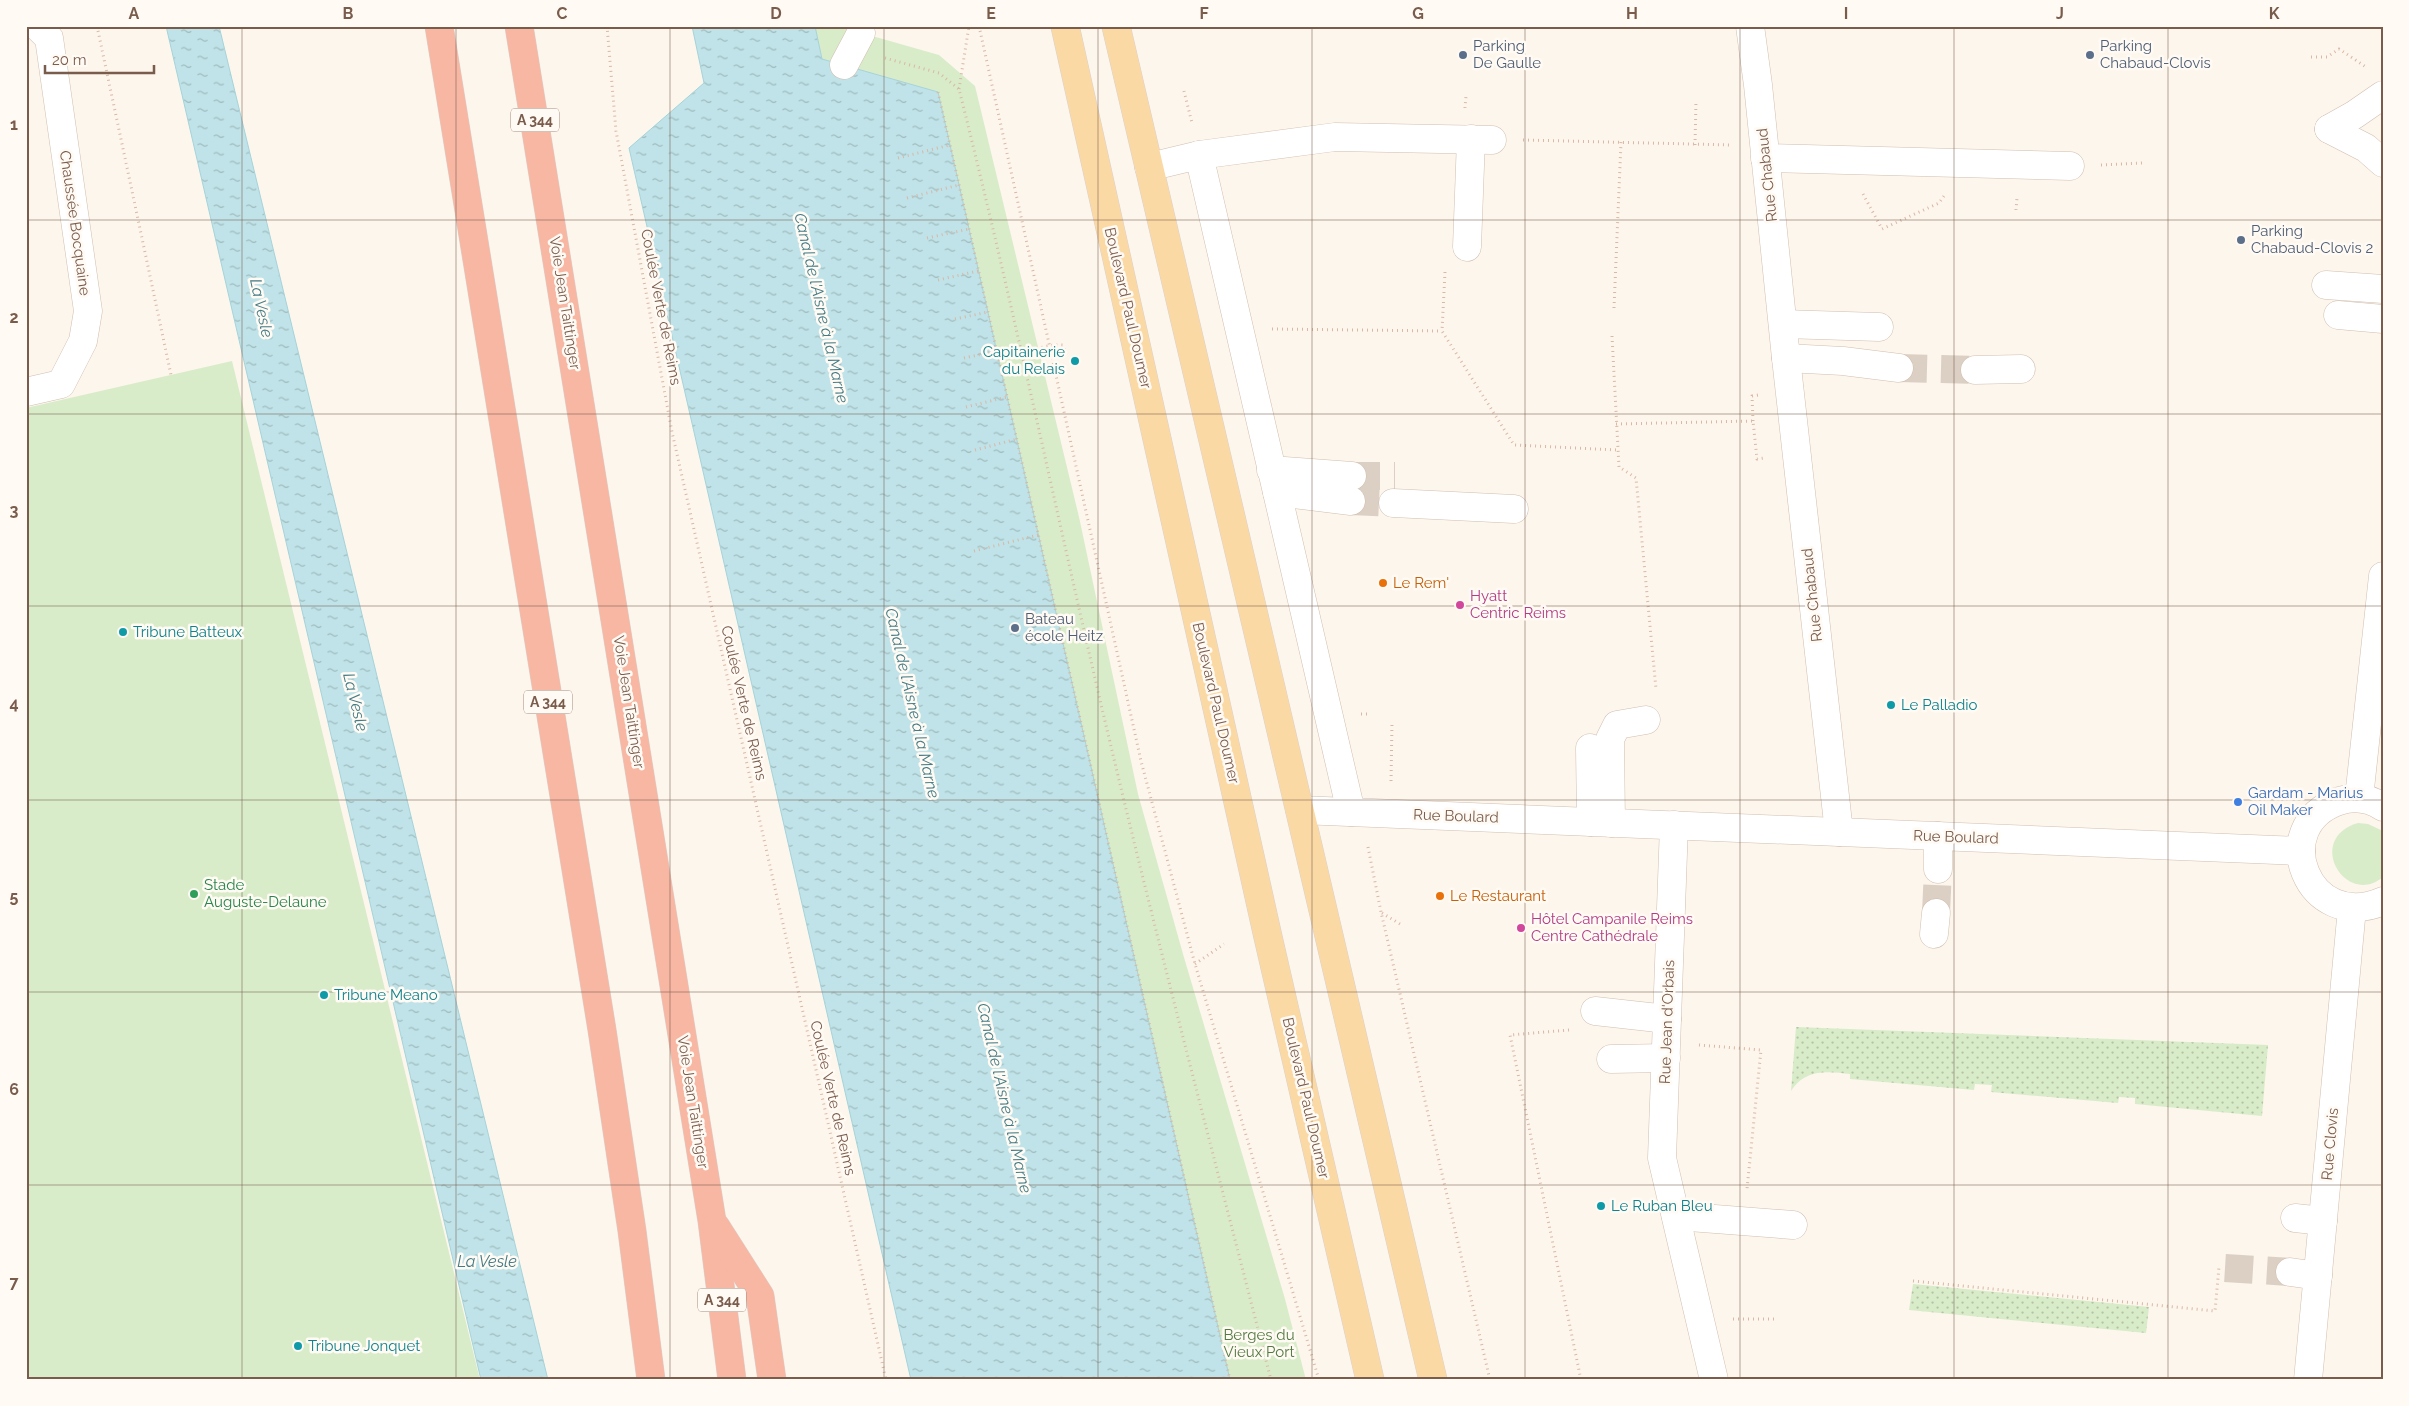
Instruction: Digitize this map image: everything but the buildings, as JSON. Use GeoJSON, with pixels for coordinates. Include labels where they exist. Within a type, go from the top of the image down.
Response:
{"type":"FeatureCollection","features":[{"type":"Feature","properties":{"kind":"highway","name":"A 344"},"geometry":{"type":"LineString","coordinates":[[439,26],[602,1030],[632,1231],[651,1380]]}},
{"type":"Feature","properties":{"kind":"highway","name":"Voie Jean Taittinger"},"geometry":{"type":"LineString","coordinates":[[519,26],[712,1221],[732,1380]]}},
{"type":"Feature","properties":{"kind":"highway"},"geometry":{"type":"LineString","coordinates":[[712,1221],[760,1296],[772,1380]]}},
{"type":"Feature","properties":{"kind":"main road","name":"Boulevard Paul Doumer"},"geometry":{"type":"LineString","coordinates":[[1065,26],[1266,928],[1370,1380]]}},
{"type":"Feature","properties":{"kind":"main road"},"geometry":{"type":"LineString","coordinates":[[1116,26],[1432,1380]]}},
{"type":"Feature","properties":{"kind":"street","name":"Chaussée Bocquaine"},"geometry":{"type":"LineString","coordinates":[[26,392],[61,384],[83,341],[88,311],[49,38],[37,26]]}},
{"type":"Feature","properties":{"kind":"street","name":"Rue Chabaud"},"geometry":{"type":"LineString","coordinates":[[1750,26],[1839,832]]}},
{"type":"Feature","properties":{"kind":"street"},"geometry":{"type":"LineString","coordinates":[[2383,95],[2354,116],[2329,130],[2366,148],[2383,163]]}},
{"type":"Feature","properties":{"kind":"street"},"geometry":{"type":"LineString","coordinates":[[1149,167],[1199,155],[1336,137],[1482,139],[1467,248]]}},
{"type":"Feature","properties":{"kind":"street"},"geometry":{"type":"LineString","coordinates":[[1765,152],[1968,163],[2070,166]]}},
{"type":"Feature","properties":{"kind":"street"},"geometry":{"type":"LineString","coordinates":[[1199,155],[1351,812]]}},
{"type":"Feature","properties":{"kind":"street"},"geometry":{"type":"LineString","coordinates":[[2326,285],[2383,289]]}},
{"type":"Feature","properties":{"kind":"street"},"geometry":{"type":"LineString","coordinates":[[2338,315],[2383,319]]}},
{"type":"Feature","properties":{"kind":"street"},"geometry":{"type":"LineString","coordinates":[[1782,324],[1879,328]]}},
{"type":"Feature","properties":{"kind":"street"},"geometry":{"type":"LineString","coordinates":[[1786,358],[1843,361],[1899,368]]}},
{"type":"Feature","properties":{"kind":"street"},"geometry":{"type":"LineString","coordinates":[[1975,370],[2022,369]]}},
{"type":"Feature","properties":{"kind":"street"},"geometry":{"type":"LineString","coordinates":[[1274,481],[1352,489]]}},
{"type":"Feature","properties":{"kind":"street"},"geometry":{"type":"LineString","coordinates":[[1392,503],[1514,509]]}},
{"type":"Feature","properties":{"kind":"street"},"geometry":{"type":"LineString","coordinates":[[2383,576],[2371,802],[2345,800],[2331,804],[2319,812],[2309,824],[2303,837],[2301,851],[2302,868],[2310,884],[2321,896],[2336,904],[2352,908],[2369,907],[2383,901]]}},
{"type":"Feature","properties":{"kind":"street"},"geometry":{"type":"LineString","coordinates":[[1601,822],[1610,739],[1616,725],[1651,709]]}},
{"type":"Feature","properties":{"kind":"street"},"geometry":{"type":"LineString","coordinates":[[1590,748],[1601,822]]}},
{"type":"Feature","properties":{"kind":"street","name":"Rue Boulard"},"geometry":{"type":"LineString","coordinates":[[1300,810],[2301,851]]}},
{"type":"Feature","properties":{"kind":"street","name":"Rue Jean d'Orbais"},"geometry":{"type":"LineString","coordinates":[[1674,826],[1662,1158],[1714,1380]]}},
{"type":"Feature","properties":{"kind":"street"},"geometry":{"type":"LineString","coordinates":[[1938,836],[1938,870]]}},
{"type":"Feature","properties":{"kind":"street","name":"Rue Clovis"},"geometry":{"type":"LineString","coordinates":[[2308,1380],[2352,908]]}},
{"type":"Feature","properties":{"kind":"street"},"geometry":{"type":"LineString","coordinates":[[1595,1012],[1667,1040]]}},
{"type":"Feature","properties":{"kind":"street"},"geometry":{"type":"LineString","coordinates":[[1612,1059],[1667,1040]]}},
{"type":"Feature","properties":{"kind":"street"},"geometry":{"type":"LineString","coordinates":[[1676,1216],[1793,1225]]}},
{"type":"Feature","properties":{"kind":"street"},"geometry":{"type":"LineString","coordinates":[[2295,1218],[2323,1221]]}},
{"type":"Feature","properties":{"kind":"street"},"geometry":{"type":"LineString","coordinates":[[2290,1272],[2318,1276]]}},
{"type":"Feature","properties":{"kind":"path"},"geometry":{"type":"LineString","coordinates":[[96,26],[171,375]]}},
{"type":"Feature","properties":{"kind":"path","name":"Coulée Verte de Reims"},"geometry":{"type":"LineString","coordinates":[[607,26],[616,131],[672,432],[886,1380]]}},
{"type":"Feature","properties":{"kind":"path"},"geometry":{"type":"LineString","coordinates":[[969,26],[959,89],[1022,351],[1097,688],[1176,1009],[1271,1380]]}},
{"type":"Feature","properties":{"kind":"path"},"geometry":{"type":"LineString","coordinates":[[979,26],[1141,761],[1195,964],[1319,1380]]}},
{"type":"Feature","properties":{"kind":"path"},"geometry":{"type":"LineString","coordinates":[[853,49],[939,73],[959,89]]}},
{"type":"Feature","properties":{"kind":"path"},"geometry":{"type":"LineString","coordinates":[[2310,57],[2327,57],[2339,49],[2365,65]]}},
{"type":"Feature","properties":{"kind":"path"},"geometry":{"type":"LineString","coordinates":[[938,92],[1230,1380]]}},
{"type":"Feature","properties":{"kind":"path"},"geometry":{"type":"LineString","coordinates":[[1695,145],[1696,101]]}},
{"type":"Feature","properties":{"kind":"path"},"geometry":{"type":"LineString","coordinates":[[1482,139],[1695,145],[1765,152]]}},
{"type":"Feature","properties":{"kind":"path"},"geometry":{"type":"LineString","coordinates":[[1614,308],[1621,142]]}},
{"type":"Feature","properties":{"kind":"path"},"geometry":{"type":"LineString","coordinates":[[898,158],[950,145]]}},
{"type":"Feature","properties":{"kind":"path"},"geometry":{"type":"LineString","coordinates":[[1882,229],[1939,203],[1968,163]]}},
{"type":"Feature","properties":{"kind":"path"},"geometry":{"type":"LineString","coordinates":[[2070,166],[2143,163]]}},
{"type":"Feature","properties":{"kind":"path"},"geometry":{"type":"LineString","coordinates":[[907,198],[959,184]]}},
{"type":"Feature","properties":{"kind":"path"},"geometry":{"type":"LineString","coordinates":[[927,238],[969,229]]}},
{"type":"Feature","properties":{"kind":"path"},"geometry":{"type":"LineString","coordinates":[[938,280],[978,271]]}},
{"type":"Feature","properties":{"kind":"path"},"geometry":{"type":"LineString","coordinates":[[955,319],[988,312]]}},
{"type":"Feature","properties":{"kind":"path"},"geometry":{"type":"LineString","coordinates":[[1275,329],[1442,331],[1514,445],[1618,450]]}},
{"type":"Feature","properties":{"kind":"path"},"geometry":{"type":"LineString","coordinates":[[1612,336],[1619,467],[1636,478],[1651,709]]}},
{"type":"Feature","properties":{"kind":"path"},"geometry":{"type":"LineString","coordinates":[[1022,351],[1038,350],[1050,344],[1063,345],[1066,355]]}},
{"type":"Feature","properties":{"kind":"path"},"geometry":{"type":"LineString","coordinates":[[964,358],[997,351]]}},
{"type":"Feature","properties":{"kind":"path"},"geometry":{"type":"LineString","coordinates":[[966,407],[1007,397]]}},
{"type":"Feature","properties":{"kind":"path"},"geometry":{"type":"LineString","coordinates":[[1616,424],[1753,421],[1757,459],[1797,455]]}},
{"type":"Feature","properties":{"kind":"path"},"geometry":{"type":"LineString","coordinates":[[976,450],[1017,439]]}},
{"type":"Feature","properties":{"kind":"path"},"geometry":{"type":"LineString","coordinates":[[974,551],[1038,535]]}},
{"type":"Feature","properties":{"kind":"path"},"geometry":{"type":"LineString","coordinates":[[1391,786],[1392,723]]}},
{"type":"Feature","properties":{"kind":"path"},"geometry":{"type":"LineString","coordinates":[[1368,843],[1381,912],[1490,1380]]}},
{"type":"Feature","properties":{"kind":"path"},"geometry":{"type":"LineString","coordinates":[[1381,912],[1400,924]]}},
{"type":"Feature","properties":{"kind":"path"},"geometry":{"type":"LineString","coordinates":[[1195,964],[1224,944]]}},
{"type":"Feature","properties":{"kind":"path"},"geometry":{"type":"LineString","coordinates":[[1556,1030],[1510,1035],[1581,1380]]}},
{"type":"Feature","properties":{"kind":"path"},"geometry":{"type":"LineString","coordinates":[[1667,1040],[1761,1050],[1747,1192]]}},
{"type":"Feature","properties":{"kind":"path"},"geometry":{"type":"LineString","coordinates":[[1913,1281],[2215,1311],[2219,1267]]}},
{"type":"Feature","properties":{"kind":"path"},"geometry":{"type":"LineString","coordinates":[[1700,1319],[1774,1320]]}},
{"type":"Feature","properties":{"kind":"green space","name":"Berges du Vieux Port"},"geometry":{"type":"Polygon","coordinates":[[[815,26],[837,26],[939,55],[975,86],[1079,517],[1138,794],[1183,954],[1285,1299],[1306,1380],[1230,1380],[938,92],[822,59],[815,26]]]}},
{"type":"Feature","properties":{"kind":"green space","name":"Stade Auguste-Delaune"},"geometry":{"type":"Polygon","coordinates":[[[232,361],[480,1380],[26,1380],[26,408],[232,361]]]}},
{"type":"Feature","properties":{"kind":"green space"},"geometry":{"type":"Polygon","coordinates":[[[2358,823],[2368,824],[2383,831],[2383,877],[2369,884],[2356,884],[2345,878],[2336,868],[2332,855],[2334,843],[2342,831],[2358,823]]]}},
{"type":"Feature","properties":{"kind":"green space"},"geometry":{"type":"Polygon","coordinates":[[[1796,1027],[2268,1045],[2262,1116],[2135,1104],[2135,1098],[2119,1097],[2118,1103],[1991,1092],[1992,1085],[1975,1084],[1974,1090],[1850,1079],[1850,1074],[1833,1072],[1810,1075],[1791,1091],[1796,1027]]]}},
{"type":"Feature","properties":{"kind":"green space"},"geometry":{"type":"Polygon","coordinates":[[[1913,1284],[2149,1307],[2146,1333],[1909,1310],[1913,1284]]]}},
{"type":"Feature","properties":{"kind":"water","name":"La Vesle"},"geometry":{"type":"Polygon","coordinates":[[[166,26],[219,26],[548,1380],[481,1380],[166,26]]]}},
{"type":"Feature","properties":{"kind":"water","name":"Canal de l'Aisne à la Marne"},"geometry":{"type":"Polygon","coordinates":[[[692,26],[815,26],[822,59],[938,92],[1230,1380],[911,1380],[629,148],[704,83],[692,26]]]}},
{"type":"Feature","properties":{"kind":"tunnel"},"geometry":{"type":"LineString","coordinates":[[1899,368],[1975,370]]}},
{"type":"Feature","properties":{"kind":"tunnel"},"geometry":{"type":"LineString","coordinates":[[1352,476],[1395,476]]}},
{"type":"Feature","properties":{"kind":"tunnel"},"geometry":{"type":"LineString","coordinates":[[1351,501],[1393,503]]}},
{"type":"Feature","properties":{"kind":"tunnel"},"geometry":{"type":"LineString","coordinates":[[1936,913],[1938,869]]}},
{"type":"Feature","properties":{"kind":"tunnel"},"geometry":{"type":"LineString","coordinates":[[2225,1268],[2290,1272]]}},
{"type":"Feature","properties":{"kind":"place","name":"Parking De Gaulle"},"geometry":{"type":"Point","coordinates":[1463,55]}},
{"type":"Feature","properties":{"kind":"place","name":"Parking Chabaud-Clovis"},"geometry":{"type":"Point","coordinates":[2090,55]}},
{"type":"Feature","properties":{"kind":"place","name":"Parking Chabaud-Clovis 2"},"geometry":{"type":"Point","coordinates":[2241,240]}},
{"type":"Feature","properties":{"kind":"place","name":"Capitainerie du Relais"},"geometry":{"type":"Point","coordinates":[1075,361]}},
{"type":"Feature","properties":{"kind":"place","name":"Le Rem'"},"geometry":{"type":"Point","coordinates":[1383,583]}},
{"type":"Feature","properties":{"kind":"place","name":"Hyatt Centric Reims"},"geometry":{"type":"Point","coordinates":[1460,605]}},
{"type":"Feature","properties":{"kind":"place","name":"Bateau école Heitz"},"geometry":{"type":"Point","coordinates":[1015,628]}},
{"type":"Feature","properties":{"kind":"place","name":"Tribune Batteux"},"geometry":{"type":"Point","coordinates":[123,632]}},
{"type":"Feature","properties":{"kind":"place","name":"Le Palladio"},"geometry":{"type":"Point","coordinates":[1891,705]}},
{"type":"Feature","properties":{"kind":"place","name":"Gardam - Marius Oil Maker"},"geometry":{"type":"Point","coordinates":[2238,802]}},
{"type":"Feature","properties":{"kind":"place","name":"Stade Auguste-Delaune"},"geometry":{"type":"Point","coordinates":[194,894]}},
{"type":"Feature","properties":{"kind":"place","name":"Le Restaurant"},"geometry":{"type":"Point","coordinates":[1440,896]}},
{"type":"Feature","properties":{"kind":"place","name":"Hôtel Campanile Reims Centre Cathédrale"},"geometry":{"type":"Point","coordinates":[1521,928]}},
{"type":"Feature","properties":{"kind":"place","name":"Tribune Meano"},"geometry":{"type":"Point","coordinates":[324,995]}},
{"type":"Feature","properties":{"kind":"place","name":"Le Ruban Bleu"},"geometry":{"type":"Point","coordinates":[1601,1206]}},
{"type":"Feature","properties":{"kind":"place","name":"Tribune Jonquet"},"geometry":{"type":"Point","coordinates":[298,1346]}}]}
